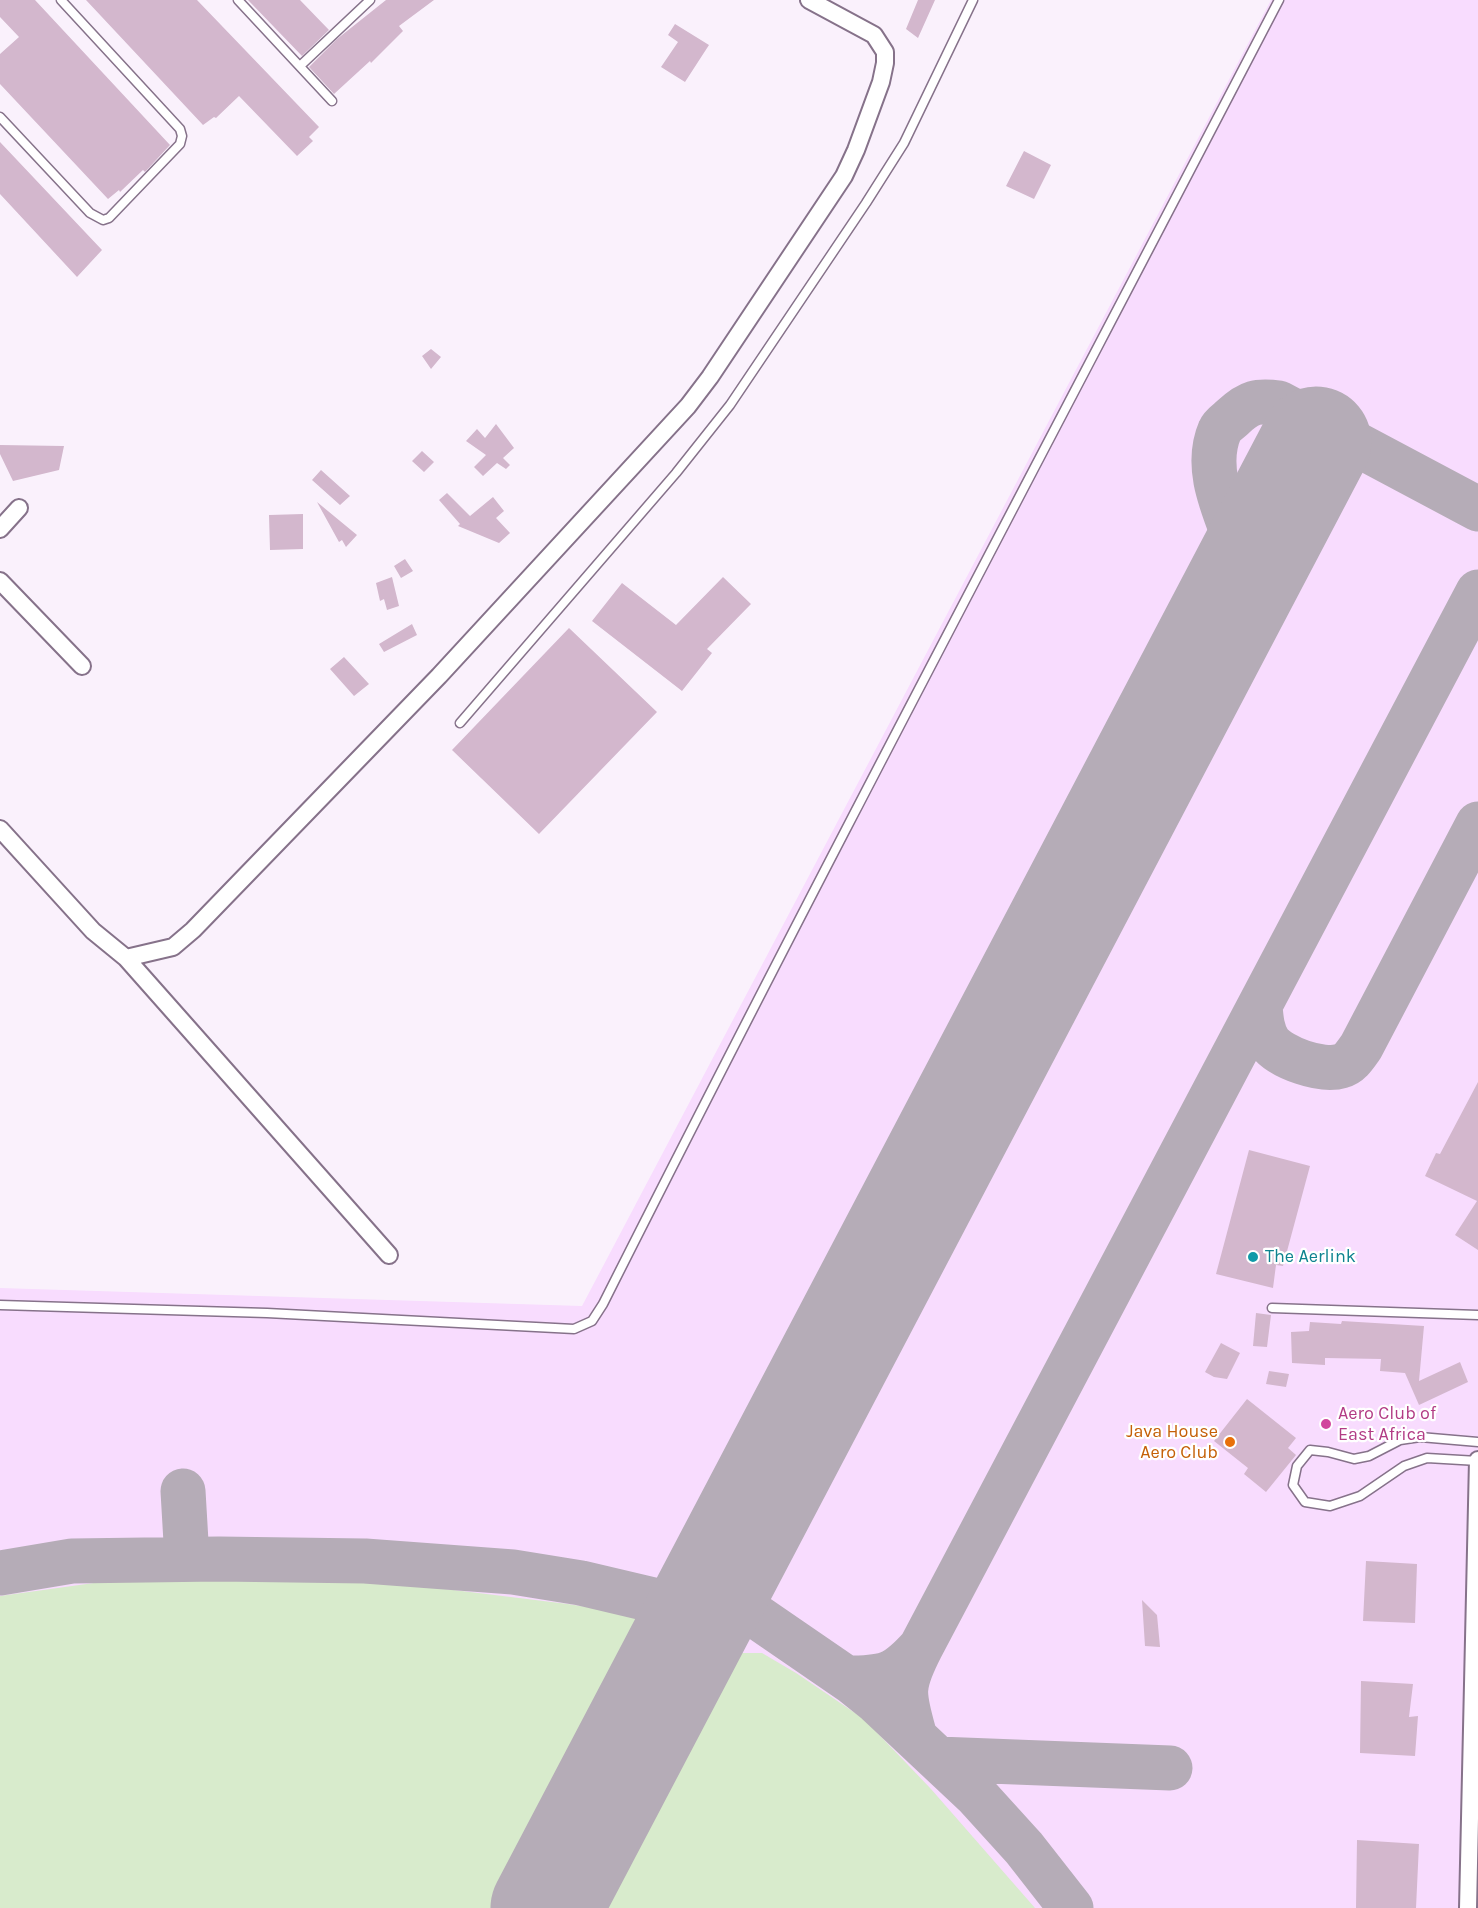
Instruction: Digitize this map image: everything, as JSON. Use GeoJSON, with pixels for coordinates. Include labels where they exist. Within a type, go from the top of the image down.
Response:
{"type":"FeatureCollection","features":[{"type":"Feature","properties":{"kind":"street"},"geometry":{"type":"LineString","coordinates":[[126,958],[172,947],[193,930],[439,676],[688,406],[710,377],[837,186],[856,150],[881,82],[885,52],[881,42],[874,34],[809,0]]}},
{"type":"Feature","properties":{"kind":"street"},"geometry":{"type":"LineString","coordinates":[[0,528],[19,508]]}},
{"type":"Feature","properties":{"kind":"street"},"geometry":{"type":"LineString","coordinates":[[0,581],[82,666]]}},
{"type":"Feature","properties":{"kind":"street"},"geometry":{"type":"LineString","coordinates":[[0,829],[93,931],[126,958],[390,1255]]}},
{"type":"Feature","properties":{"kind":"street"},"geometry":{"type":"LineString","coordinates":[[1468,1908],[1478,1460]]}},
{"type":"Feature","properties":{"kind":"lane"},"geometry":{"type":"LineString","coordinates":[[0,117],[90,213],[103,220],[110,218],[180,144],[182,136],[180,129],[61,0]]}},
{"type":"Feature","properties":{"kind":"lane"},"geometry":{"type":"LineString","coordinates":[[238,0],[332,101]]}},
{"type":"Feature","properties":{"kind":"lane"},"geometry":{"type":"LineString","coordinates":[[300,66],[370,0]]}},
{"type":"Feature","properties":{"kind":"lane"},"geometry":{"type":"LineString","coordinates":[[460,723],[676,473],[730,405],[904,143],[973,0]]}},
{"type":"Feature","properties":{"kind":"lane"},"geometry":{"type":"LineString","coordinates":[[0,1305],[279,1313],[574,1329],[592,1321],[603,1304],[895,732],[1279,0]]}},
{"type":"Feature","properties":{"kind":"lane"},"geometry":{"type":"LineString","coordinates":[[1272,1308],[1478,1315]]}},
{"type":"Feature","properties":{"kind":"lane"},"geometry":{"type":"LineString","coordinates":[[1478,1442],[1420,1437],[1400,1440],[1368,1456],[1354,1459],[1310,1450],[1297,1466],[1293,1485],[1305,1502],[1330,1506],[1360,1496],[1404,1466],[1427,1458],[1478,1460]]}},
{"type":"Feature","properties":{"kind":"shaded area"},"geometry":{"type":"Polygon","coordinates":[[[1271,0],[1478,0],[1478,1908],[0,1908],[0,1288],[582,1306],[1271,0]]]}},
{"type":"Feature","properties":{"kind":"green space"},"geometry":{"type":"Polygon","coordinates":[[[290,1570],[568,1604],[662,1619],[506,1908],[0,1908],[0,1596],[108,1581],[290,1570]]]}},
{"type":"Feature","properties":{"kind":"green space"},"geometry":{"type":"Polygon","coordinates":[[[762,1653],[864,1719],[931,1789],[1035,1908],[580,1908],[684,1709],[715,1656],[762,1653]]]}},
{"type":"Feature","properties":{"kind":"building"},"geometry":{"type":"Polygon","coordinates":[[[0,0],[35,0],[170,145],[145,172],[143,170],[120,192],[119,190],[108,199],[0,84],[0,54],[19,37],[0,17],[0,0]]]}},
{"type":"Feature","properties":{"kind":"building"},"geometry":{"type":"Polygon","coordinates":[[[86,0],[197,0],[319,127],[309,137],[313,141],[297,156],[239,96],[216,118],[214,117],[203,125],[86,0]]]}},
{"type":"Feature","properties":{"kind":"building"},"geometry":{"type":"Polygon","coordinates":[[[248,0],[300,0],[329,30],[302,56],[248,0]]]}},
{"type":"Feature","properties":{"kind":"building"},"geometry":{"type":"Polygon","coordinates":[[[386,0],[434,0],[399,26],[403,31],[371,63],[370,61],[334,94],[309,67],[337,39],[386,0]]]}},
{"type":"Feature","properties":{"kind":"building"},"geometry":{"type":"Polygon","coordinates":[[[918,0],[935,0],[918,38],[906,29],[918,0]]]}},
{"type":"Feature","properties":{"kind":"building"},"geometry":{"type":"Polygon","coordinates":[[[675,24],[709,45],[685,82],[661,67],[678,42],[668,35],[675,24]]]}},
{"type":"Feature","properties":{"kind":"building"},"geometry":{"type":"Polygon","coordinates":[[[0,142],[102,250],[77,277],[0,194],[0,142]]]}},
{"type":"Feature","properties":{"kind":"building"},"geometry":{"type":"Polygon","coordinates":[[[1024,151],[1051,165],[1034,199],[1006,186],[1024,151]]]}},
{"type":"Feature","properties":{"kind":"building"},"geometry":{"type":"Polygon","coordinates":[[[431,349],[441,357],[431,369],[422,356],[431,349]]]}},
{"type":"Feature","properties":{"kind":"building"},"geometry":{"type":"Polygon","coordinates":[[[496,424],[514,448],[503,458],[510,465],[506,469],[497,463],[483,476],[474,467],[486,455],[466,441],[477,429],[485,438],[496,424]]]}},
{"type":"Feature","properties":{"kind":"building"},"geometry":{"type":"Polygon","coordinates":[[[0,445],[64,446],[59,470],[13,481],[0,454],[0,445]]]}},
{"type":"Feature","properties":{"kind":"building"},"geometry":{"type":"Polygon","coordinates":[[[422,451],[434,462],[424,472],[412,461],[422,451]]]}},
{"type":"Feature","properties":{"kind":"building"},"geometry":{"type":"Polygon","coordinates":[[[321,470],[350,496],[340,505],[312,480],[321,470]]]}},
{"type":"Feature","properties":{"kind":"building"},"geometry":{"type":"Polygon","coordinates":[[[447,493],[470,516],[493,497],[504,511],[496,518],[510,533],[499,543],[458,526],[460,524],[439,500],[447,493]]]}},
{"type":"Feature","properties":{"kind":"building"},"geometry":{"type":"Polygon","coordinates":[[[317,502],[357,535],[346,547],[342,540],[339,542],[317,502]]]}},
{"type":"Feature","properties":{"kind":"building"},"geometry":{"type":"Polygon","coordinates":[[[303,514],[303,549],[270,550],[269,515],[303,514]]]}},
{"type":"Feature","properties":{"kind":"building"},"geometry":{"type":"Polygon","coordinates":[[[405,559],[413,571],[401,578],[394,566],[405,559]]]}},
{"type":"Feature","properties":{"kind":"building"},"geometry":{"type":"Polygon","coordinates":[[[392,577],[399,606],[387,610],[384,599],[380,601],[376,583],[392,577]]]}},
{"type":"Feature","properties":{"kind":"building"},"geometry":{"type":"Polygon","coordinates":[[[723,577],[751,604],[707,649],[712,653],[682,691],[592,621],[622,583],[676,625],[723,577]]]}},
{"type":"Feature","properties":{"kind":"building"},"geometry":{"type":"Polygon","coordinates":[[[412,624],[417,635],[384,652],[379,644],[412,624]]]}},
{"type":"Feature","properties":{"kind":"building"},"geometry":{"type":"Polygon","coordinates":[[[569,628],[657,712],[539,834],[452,750],[569,628]]]}},
{"type":"Feature","properties":{"kind":"building"},"geometry":{"type":"Polygon","coordinates":[[[344,657],[369,684],[354,696],[330,669],[344,657]]]}},
{"type":"Feature","properties":{"kind":"building"},"geometry":{"type":"Polygon","coordinates":[[[1478,1082],[1478,1250],[1455,1235],[1477,1201],[1425,1176],[1436,1153],[1440,1154],[1478,1082]]]}},
{"type":"Feature","properties":{"kind":"building"},"geometry":{"type":"Polygon","coordinates":[[[1249,1150],[1310,1166],[1283,1266],[1276,1265],[1273,1288],[1216,1274],[1249,1150]]]}},
{"type":"Feature","properties":{"kind":"building"},"geometry":{"type":"Polygon","coordinates":[[[1256,1313],[1271,1315],[1267,1347],[1253,1346],[1256,1313]]]}},
{"type":"Feature","properties":{"kind":"building"},"geometry":{"type":"Polygon","coordinates":[[[1342,1321],[1424,1326],[1419,1381],[1460,1362],[1468,1382],[1419,1405],[1405,1373],[1380,1371],[1381,1359],[1325,1358],[1325,1365],[1292,1363],[1291,1332],[1309,1331],[1310,1322],[1341,1324],[1342,1321]]]}},
{"type":"Feature","properties":{"kind":"building"},"geometry":{"type":"Polygon","coordinates":[[[1221,1343],[1240,1353],[1227,1379],[1214,1377],[1205,1372],[1221,1343]]]}},
{"type":"Feature","properties":{"kind":"building"},"geometry":{"type":"Polygon","coordinates":[[[1269,1371],[1289,1374],[1286,1387],[1266,1384],[1269,1371]]]}},
{"type":"Feature","properties":{"kind":"building"},"geometry":{"type":"Polygon","coordinates":[[[1247,1399],[1296,1438],[1288,1448],[1296,1455],[1266,1492],[1244,1474],[1248,1468],[1214,1441],[1247,1399]]]}},
{"type":"Feature","properties":{"kind":"building"},"geometry":{"type":"Polygon","coordinates":[[[1366,1561],[1417,1564],[1415,1623],[1363,1621],[1366,1561]]]}},
{"type":"Feature","properties":{"kind":"building"},"geometry":{"type":"Polygon","coordinates":[[[1142,1600],[1157,1615],[1160,1647],[1145,1646],[1142,1600]]]}},
{"type":"Feature","properties":{"kind":"building"},"geometry":{"type":"Polygon","coordinates":[[[1361,1681],[1413,1684],[1409,1717],[1418,1716],[1415,1756],[1360,1753],[1361,1681]]]}},
{"type":"Feature","properties":{"kind":"building"},"geometry":{"type":"Polygon","coordinates":[[[1357,1840],[1419,1844],[1416,1908],[1356,1908],[1357,1840]]]}},
{"type":"Feature","properties":{"kind":"taxiway"},"geometry":{"type":"LineString","coordinates":[[1236,542],[1217,487],[1214,458],[1216,444],[1224,425],[1244,408],[1259,402],[1279,403],[1478,509]]}},
{"type":"Feature","properties":{"kind":"taxiway"},"geometry":{"type":"LineString","coordinates":[[921,1647],[1478,592]]}},
{"type":"Feature","properties":{"kind":"taxiway"},"geometry":{"type":"LineString","coordinates":[[1260,1006],[1262,1025],[1267,1038],[1275,1048],[1283,1053],[1302,1062],[1323,1067],[1341,1066],[1350,1061],[1361,1047],[1478,824]]}},
{"type":"Feature","properties":{"kind":"taxiway"},"geometry":{"type":"LineString","coordinates":[[183,1491],[187,1559]]}},
{"type":"Feature","properties":{"kind":"taxiway"},"geometry":{"type":"LineString","coordinates":[[756,1508],[740,1541],[731,1567],[730,1591],[734,1601],[852,1682],[877,1702],[975,1794],[1024,1848],[1071,1908]]}},
{"type":"Feature","properties":{"kind":"taxiway"},"geometry":{"type":"LineString","coordinates":[[0,1573],[72,1561],[219,1559],[365,1561],[513,1572],[581,1583],[653,1600],[700,1615]]}},
{"type":"Feature","properties":{"kind":"taxiway"},"geometry":{"type":"LineString","coordinates":[[681,1650],[706,1615],[720,1606],[729,1604]]}},
{"type":"Feature","properties":{"kind":"taxiway"},"geometry":{"type":"LineString","coordinates":[[847,1678],[880,1676],[896,1670],[921,1647],[910,1672],[906,1691],[908,1711],[915,1737]]}},
{"type":"Feature","properties":{"kind":"taxiway"},"geometry":{"type":"LineString","coordinates":[[938,1759],[1170,1768]]}},
{"type":"Feature","properties":{"kind":"runway"},"geometry":{"type":"LineString","coordinates":[[546,1908],[1316,442]]}},
{"type":"Feature","properties":{"kind":"place","name":"The Aerlink"},"geometry":{"type":"Point","coordinates":[1253,1257]}},
{"type":"Feature","properties":{"kind":"place","name":"Aero Club of East Africa"},"geometry":{"type":"Point","coordinates":[1326,1424]}},
{"type":"Feature","properties":{"kind":"place","name":"Java House Aero Club"},"geometry":{"type":"Point","coordinates":[1230,1442]}}]}
